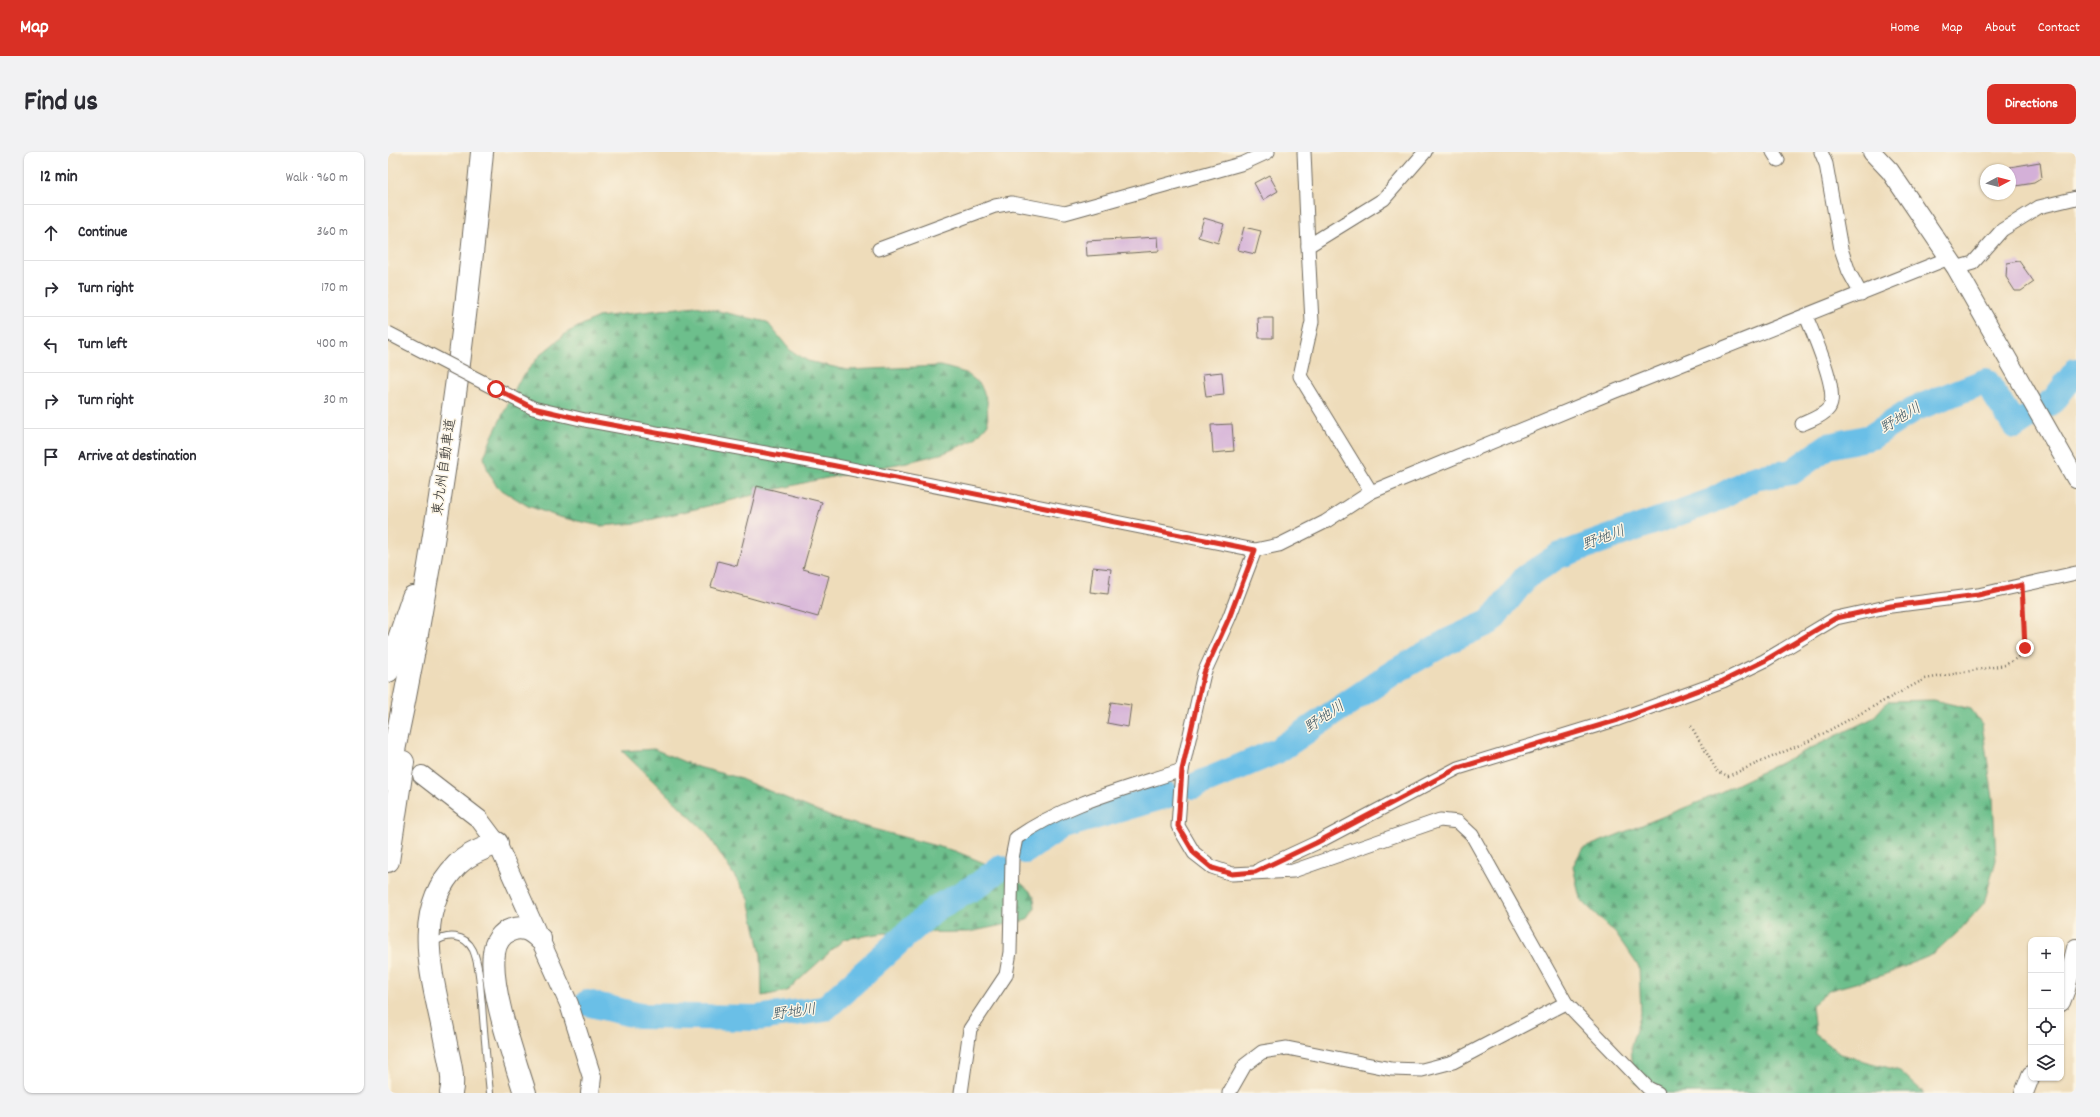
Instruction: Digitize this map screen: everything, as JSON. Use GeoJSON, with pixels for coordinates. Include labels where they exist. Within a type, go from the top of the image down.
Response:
{"type":"FeatureCollection","features":[{"type":"Feature","properties":{"kind":"highway","name":"東九州自動車道"},"geometry":{"type":"LineString","coordinates":[[388,780],[419,630],[444,479],[474,240],[482,152]]}},
{"type":"Feature","properties":{"kind":"highway"},"geometry":{"type":"LineString","coordinates":[[388,671],[420,573],[434,480],[457,384]]}},
{"type":"Feature","properties":{"kind":"highway"},"geometry":{"type":"LineString","coordinates":[[388,861],[412,708],[419,630]]}},
{"type":"Feature","properties":{"kind":"highway"},"geometry":{"type":"LineString","coordinates":[[451,1093],[450,1064],[429,951],[428,925],[433,904],[444,881],[458,865],[474,852],[497,842]]}},
{"type":"Feature","properties":{"kind":"highway"},"geometry":{"type":"LineString","coordinates":[[525,1093],[496,985],[494,952],[503,933],[512,929],[522,928],[532,931],[540,939]]}},
{"type":"Feature","properties":{"kind":"street"},"geometry":{"type":"LineString","coordinates":[[879,250],[995,206],[1012,203],[1065,213],[1244,163],[1268,152]]}},
{"type":"Feature","properties":{"kind":"street"},"geometry":{"type":"LineString","coordinates":[[1304,152],[1312,322],[1300,376],[1371,492]]}},
{"type":"Feature","properties":{"kind":"street"},"geometry":{"type":"LineString","coordinates":[[1308,246],[1384,200],[1425,152]]}},
{"type":"Feature","properties":{"kind":"street"},"geometry":{"type":"LineString","coordinates":[[1821,152],[1826,164],[1841,249],[1849,272],[1862,294]]}},
{"type":"Feature","properties":{"kind":"street"},"geometry":{"type":"LineString","coordinates":[[1872,152],[1890,171],[1952,263],[2076,479]]}},
{"type":"Feature","properties":{"kind":"street"},"geometry":{"type":"LineString","coordinates":[[388,333],[533,408],[585,420],[831,465],[1255,550],[1279,545],[1325,522],[1371,492],[1613,392],[1862,294],[1952,263],[1973,263],[2002,230],[2039,207],[2076,198]]}},
{"type":"Feature","properties":{"kind":"street"},"geometry":{"type":"LineString","coordinates":[[1802,424],[1821,415],[1829,407],[1832,396],[1830,382],[1806,316]]}},
{"type":"Feature","properties":{"kind":"street"},"geometry":{"type":"LineString","coordinates":[[1255,550],[1229,618],[1204,673],[1182,770],[1178,826],[1194,853],[1212,868],[1232,874],[1293,871],[1440,820],[1458,822],[1472,834],[1566,1003],[1648,1088],[1658,1093]]}},
{"type":"Feature","properties":{"kind":"street"},"geometry":{"type":"LineString","coordinates":[[1255,872],[1316,843],[1458,768],[1618,720],[1723,681],[1764,661],[1836,618],[1891,606],[1978,595],[2076,573]]}},
{"type":"Feature","properties":{"kind":"street"},"geometry":{"type":"LineString","coordinates":[[961,1093],[970,1030],[1006,975],[1010,952],[1012,858],[1016,838],[1038,822],[1073,806],[1182,770]]}},
{"type":"Feature","properties":{"kind":"street"},"geometry":{"type":"LineString","coordinates":[[422,775],[479,820],[497,842],[569,1004],[591,1085]]}},
{"type":"Feature","properties":{"kind":"street"},"geometry":{"type":"LineString","coordinates":[[2064,994],[2076,948]]}},
{"type":"Feature","properties":{"kind":"street"},"geometry":{"type":"LineString","coordinates":[[1229,1093],[1245,1065],[1262,1052],[1287,1048],[1391,1069],[1422,1070],[1453,1062],[1566,1003]]}},
{"type":"Feature","properties":{"kind":"street"},"geometry":{"type":"LineString","coordinates":[[2024,1093],[2029,1081]]}},
{"type":"Feature","properties":{"kind":"lane"},"geometry":{"type":"LineString","coordinates":[[429,951],[434,942],[441,938],[450,936],[466,940],[472,949],[479,973],[490,1093]]}},
{"type":"Feature","properties":{"kind":"path"},"geometry":{"type":"LineString","coordinates":[[1691,726],[1717,771],[1728,776],[1809,741],[1925,679],[2005,665],[2017,658],[2025,648],[2022,585]]}},
{"type":"Feature","properties":{"kind":"green space"},"geometry":{"type":"Polygon","coordinates":[[[696,306],[767,322],[790,350],[808,361],[847,370],[941,366],[966,373],[980,384],[987,400],[988,424],[974,440],[944,453],[812,481],[637,523],[601,526],[559,517],[528,506],[497,487],[488,471],[484,457],[519,381],[540,355],[568,332],[598,317],[696,306]]]}},
{"type":"Feature","properties":{"kind":"green space"},"geometry":{"type":"Polygon","coordinates":[[[1934,700],[1971,709],[1982,724],[1993,798],[1996,860],[1984,903],[1958,932],[1934,954],[1884,975],[1830,990],[1812,1005],[1815,1034],[1840,1054],[1900,1071],[1924,1093],[1655,1093],[1634,1082],[1631,1046],[1641,1013],[1639,967],[1616,934],[1580,899],[1573,866],[1582,849],[1704,800],[1873,718],[1888,701],[1934,700]]]}},
{"type":"Feature","properties":{"kind":"green space"},"geometry":{"type":"Polygon","coordinates":[[[654,749],[694,766],[736,777],[836,819],[955,851],[1011,874],[1034,895],[1035,908],[1027,920],[969,932],[884,933],[844,939],[787,991],[762,996],[761,955],[749,899],[707,833],[622,751],[654,749]]]}},
{"type":"Feature","properties":{"kind":"building"},"geometry":{"type":"Polygon","coordinates":[[[2040,162],[2042,178],[2034,183],[2016,186],[2016,166],[2040,162]]]}},
{"type":"Feature","properties":{"kind":"building"},"geometry":{"type":"Polygon","coordinates":[[[1269,175],[1278,191],[1263,200],[1254,183],[1269,175]]]}},
{"type":"Feature","properties":{"kind":"building"},"geometry":{"type":"Polygon","coordinates":[[[1204,218],[1224,224],[1218,243],[1198,237],[1204,218]]]}},
{"type":"Feature","properties":{"kind":"building"},"geometry":{"type":"Polygon","coordinates":[[[1244,227],[1261,231],[1255,254],[1238,250],[1244,227]]]}},
{"type":"Feature","properties":{"kind":"building"},"geometry":{"type":"Polygon","coordinates":[[[1158,237],[1159,251],[1087,256],[1086,241],[1158,237]]]}},
{"type":"Feature","properties":{"kind":"building"},"geometry":{"type":"Polygon","coordinates":[[[2019,261],[2034,282],[2021,291],[2015,291],[2006,277],[2007,263],[2019,261]]]}},
{"type":"Feature","properties":{"kind":"building"},"geometry":{"type":"Polygon","coordinates":[[[1258,318],[1273,318],[1273,338],[1259,338],[1258,318]]]}},
{"type":"Feature","properties":{"kind":"building"},"geometry":{"type":"Polygon","coordinates":[[[1222,372],[1224,395],[1206,397],[1203,374],[1222,372]]]}},
{"type":"Feature","properties":{"kind":"building"},"geometry":{"type":"Polygon","coordinates":[[[1232,424],[1234,451],[1213,453],[1211,425],[1232,424]]]}},
{"type":"Feature","properties":{"kind":"building"},"geometry":{"type":"Polygon","coordinates":[[[757,486],[822,502],[803,569],[829,576],[818,617],[711,587],[718,561],[737,566],[757,486]]]}},
{"type":"Feature","properties":{"kind":"building"},"geometry":{"type":"Polygon","coordinates":[[[1093,567],[1111,569],[1108,594],[1090,592],[1093,567]]]}},
{"type":"Feature","properties":{"kind":"building"},"geometry":{"type":"Polygon","coordinates":[[[1111,702],[1131,705],[1128,727],[1107,723],[1111,702]]]}},
{"type":"Feature","properties":{"kind":"waterway","name":"野地川"},"geometry":{"type":"LineString","coordinates":[[2048,404],[2054,400],[2076,371]]}},
{"type":"Feature","properties":{"kind":"waterway","name":"野地川"},"geometry":{"type":"LineString","coordinates":[[1194,786],[1277,751],[1394,672],[1448,641],[1490,622],[1526,577],[1558,556],[1712,501],[1754,478],[1792,472],[1828,446],[1871,437],[1914,409],[1986,381],[2015,426],[2027,418]]}},
{"type":"Feature","properties":{"kind":"waterway","name":"野地川"},"geometry":{"type":"LineString","coordinates":[[1025,851],[1060,827],[1168,795]]}},
{"type":"Feature","properties":{"kind":"waterway","name":"野地川"},"geometry":{"type":"LineString","coordinates":[[587,1003],[640,1016],[757,1018],[824,1009],[936,908],[978,885],[1000,868]]}},
{"type":"Feature","properties":{"kind":"route"},"geometry":{"type":"LineString","coordinates":[[496,389],[533,408],[585,420],[831,465],[1089,518],[1255,550],[1229,618],[1204,673],[1182,770],[1178,826],[1194,853],[1212,868],[1232,874],[1255,872],[1316,843],[1458,768],[1618,720],[1723,681],[1764,661],[1836,618],[1891,606],[1978,595],[2022,585],[2025,648]]}}]}
